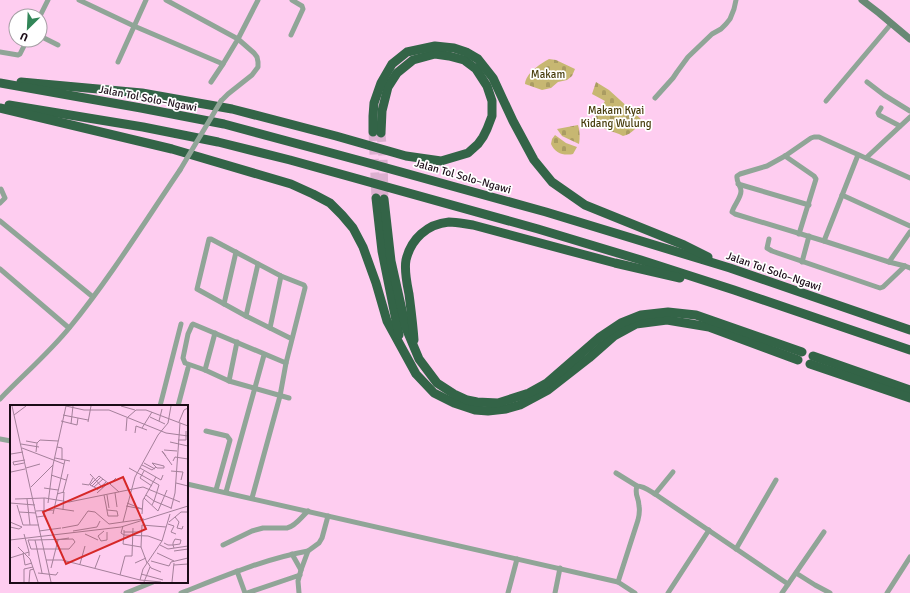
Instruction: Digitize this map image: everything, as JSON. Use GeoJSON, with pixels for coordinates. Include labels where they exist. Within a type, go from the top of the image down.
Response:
{"type":"FeatureCollection","features":[{"type":"Feature","properties":{"kind":"highway"},"geometry":{"type":"LineString","coordinates":[[0,82],[19,81],[142,93],[232,109],[406,156],[441,161],[468,153],[483,137],[492,116],[492,101],[487,86],[476,69],[464,60],[449,56],[434,54],[413,60],[396,73],[388,87],[377,132],[373,116],[374,103],[380,84],[392,64],[407,52],[435,46],[454,48],[466,52],[478,59],[493,78],[513,121],[534,160],[552,182],[585,205],[684,245],[730,268]]}},
{"type":"Feature","properties":{"kind":"highway","name":"Jalan Tol Solo–Ngawi"},"geometry":{"type":"LineString","coordinates":[[0,82],[224,124],[388,168],[546,212],[730,268],[910,330]]}},
{"type":"Feature","properties":{"kind":"highway"},"geometry":{"type":"LineString","coordinates":[[0,104],[143,127],[218,142],[440,201],[641,260],[910,350]]}},
{"type":"Feature","properties":{"kind":"highway"},"geometry":{"type":"LineString","coordinates":[[0,108],[172,149],[291,184],[330,203],[353,228],[363,247],[376,283],[387,321],[416,374],[434,393],[454,403],[475,410],[488,411],[506,409],[520,405],[548,390],[614,336],[636,324],[667,320],[709,327],[800,356],[696,315],[668,312],[641,315],[620,323],[600,337],[546,383],[529,393],[498,404],[467,400],[437,383],[419,359],[406,328],[380,198],[382,251],[401,346]]}},
{"type":"Feature","properties":{"kind":"highway"},"geometry":{"type":"LineString","coordinates":[[416,350],[406,276],[406,261],[413,243],[423,232],[432,226],[449,222],[473,225],[615,263],[734,290]]}},
{"type":"Feature","properties":{"kind":"highway"},"geometry":{"type":"LineString","coordinates":[[910,390],[812,360],[910,398]]}},
{"type":"Feature","properties":{"kind":"main road"},"geometry":{"type":"LineString","coordinates":[[862,0],[910,39]]}},
{"type":"Feature","properties":{"kind":"street"},"geometry":{"type":"LineString","coordinates":[[79,0],[134,26],[223,64]]}},
{"type":"Feature","properties":{"kind":"street"},"geometry":{"type":"LineString","coordinates":[[118,62],[146,0]]}},
{"type":"Feature","properties":{"kind":"street"},"geometry":{"type":"LineString","coordinates":[[0,399],[69,328],[93,297],[180,170],[221,101],[252,75],[258,67],[257,57],[238,39],[166,0]]}},
{"type":"Feature","properties":{"kind":"street"},"geometry":{"type":"LineString","coordinates":[[210,82],[238,39],[258,0]]}},
{"type":"Feature","properties":{"kind":"street"},"geometry":{"type":"LineString","coordinates":[[291,34],[303,9],[302,6],[292,0]]}},
{"type":"Feature","properties":{"kind":"street"},"geometry":{"type":"LineString","coordinates":[[655,98],[673,78],[688,57],[712,34],[726,24],[730,19],[736,0]]}},
{"type":"Feature","properties":{"kind":"street"},"geometry":{"type":"LineString","coordinates":[[826,101],[891,24]]}},
{"type":"Feature","properties":{"kind":"street"},"geometry":{"type":"LineString","coordinates":[[48,40],[58,45]]}},
{"type":"Feature","properties":{"kind":"street"},"geometry":{"type":"LineString","coordinates":[[0,52],[18,55],[24,48]]}},
{"type":"Feature","properties":{"kind":"street"},"geometry":{"type":"LineString","coordinates":[[867,82],[884,95],[910,111]]}},
{"type":"Feature","properties":{"kind":"street"},"geometry":{"type":"LineString","coordinates":[[881,108],[878,113],[879,115],[900,126]]}},
{"type":"Feature","properties":{"kind":"street"},"geometry":{"type":"LineString","coordinates":[[866,158],[910,117]]}},
{"type":"Feature","properties":{"kind":"street"},"geometry":{"type":"LineString","coordinates":[[907,267],[733,213],[732,210],[740,196],[741,191],[736,178],[740,174],[767,166],[816,136],[819,136],[910,178]]}},
{"type":"Feature","properties":{"kind":"street"},"geometry":{"type":"LineString","coordinates":[[824,240],[858,155]]}},
{"type":"Feature","properties":{"kind":"street"},"geometry":{"type":"LineString","coordinates":[[785,156],[816,177],[800,234]]}},
{"type":"Feature","properties":{"kind":"street"},"geometry":{"type":"LineString","coordinates":[[738,184],[809,205]]}},
{"type":"Feature","properties":{"kind":"street"},"geometry":{"type":"LineString","coordinates":[[0,203],[5,198],[1,188]]}},
{"type":"Feature","properties":{"kind":"street"},"geometry":{"type":"LineString","coordinates":[[842,194],[910,226]]}},
{"type":"Feature","properties":{"kind":"street"},"geometry":{"type":"LineString","coordinates":[[0,221],[93,297]]}},
{"type":"Feature","properties":{"kind":"street"},"geometry":{"type":"LineString","coordinates":[[889,262],[910,232]]}},
{"type":"Feature","properties":{"kind":"street"},"geometry":{"type":"LineString","coordinates":[[802,262],[809,236]]}},
{"type":"Feature","properties":{"kind":"street"},"geometry":{"type":"LineString","coordinates":[[252,498],[280,396],[286,363],[292,339],[305,287],[209,239],[197,288],[198,290],[292,339]]}},
{"type":"Feature","properties":{"kind":"street"},"geometry":{"type":"LineString","coordinates":[[769,239],[768,250],[880,288],[907,267]]}},
{"type":"Feature","properties":{"kind":"street"},"geometry":{"type":"LineString","coordinates":[[224,304],[236,252]]}},
{"type":"Feature","properties":{"kind":"street"},"geometry":{"type":"LineString","coordinates":[[246,316],[258,264]]}},
{"type":"Feature","properties":{"kind":"street"},"geometry":{"type":"LineString","coordinates":[[0,269],[69,328]]}},
{"type":"Feature","properties":{"kind":"street"},"geometry":{"type":"LineString","coordinates":[[270,328],[282,276]]}},
{"type":"Feature","properties":{"kind":"street"},"geometry":{"type":"LineString","coordinates":[[160,405],[181,324]]}},
{"type":"Feature","properties":{"kind":"street"},"geometry":{"type":"LineString","coordinates":[[286,363],[192,324],[188,334],[183,358],[185,363],[205,370],[229,382],[289,398]]}},
{"type":"Feature","properties":{"kind":"street"},"geometry":{"type":"LineString","coordinates":[[205,370],[215,333]]}},
{"type":"Feature","properties":{"kind":"street"},"geometry":{"type":"LineString","coordinates":[[229,382],[237,342]]}},
{"type":"Feature","properties":{"kind":"street"},"geometry":{"type":"LineString","coordinates":[[226,492],[264,355]]}},
{"type":"Feature","properties":{"kind":"street"},"geometry":{"type":"LineString","coordinates":[[178,405],[188,368]]}},
{"type":"Feature","properties":{"kind":"street"},"geometry":{"type":"LineString","coordinates":[[206,431],[227,436],[230,440],[216,490]]}},
{"type":"Feature","properties":{"kind":"street"},"geometry":{"type":"LineString","coordinates":[[0,439],[10,441]]}},
{"type":"Feature","properties":{"kind":"street"},"geometry":{"type":"LineString","coordinates":[[655,494],[672,472]]}},
{"type":"Feature","properties":{"kind":"street"},"geometry":{"type":"LineString","coordinates":[[616,473],[637,486],[648,489],[788,584]]}},
{"type":"Feature","properties":{"kind":"street"},"geometry":{"type":"LineString","coordinates":[[736,549],[776,480]]}},
{"type":"Feature","properties":{"kind":"street"},"geometry":{"type":"LineString","coordinates":[[188,484],[618,582],[635,593]]}},
{"type":"Feature","properties":{"kind":"street"},"geometry":{"type":"LineString","coordinates":[[618,582],[638,520],[640,506],[635,493],[637,486]]}},
{"type":"Feature","properties":{"kind":"street"},"geometry":{"type":"LineString","coordinates":[[223,545],[252,530],[291,527],[295,525],[308,511]]}},
{"type":"Feature","properties":{"kind":"street"},"geometry":{"type":"LineString","coordinates":[[181,593],[237,571],[292,554],[308,551],[319,543],[322,538],[328,516]]}},
{"type":"Feature","properties":{"kind":"street"},"geometry":{"type":"LineString","coordinates":[[668,593],[709,530]]}},
{"type":"Feature","properties":{"kind":"street"},"geometry":{"type":"LineString","coordinates":[[782,593],[824,532]]}},
{"type":"Feature","properties":{"kind":"street"},"geometry":{"type":"LineString","coordinates":[[299,593],[298,581],[308,551]]}},
{"type":"Feature","properties":{"kind":"street"},"geometry":{"type":"LineString","coordinates":[[292,554],[300,572]]}},
{"type":"Feature","properties":{"kind":"street"},"geometry":{"type":"LineString","coordinates":[[887,593],[910,557]]}},
{"type":"Feature","properties":{"kind":"street"},"geometry":{"type":"LineString","coordinates":[[508,593],[517,559]]}},
{"type":"Feature","properties":{"kind":"street"},"geometry":{"type":"LineString","coordinates":[[554,593],[560,568]]}},
{"type":"Feature","properties":{"kind":"street"},"geometry":{"type":"LineString","coordinates":[[237,571],[246,593],[300,572]]}},
{"type":"Feature","properties":{"kind":"street"},"geometry":{"type":"LineString","coordinates":[[796,573],[830,593]]}},
{"type":"Feature","properties":{"kind":"street"},"geometry":{"type":"LineString","coordinates":[[126,593],[151,583]]}},
{"type":"Feature","properties":{"kind":"green space","name":"Makam"},"geometry":{"type":"Polygon","coordinates":[[[549,59],[556,60],[575,69],[572,76],[567,80],[558,82],[551,88],[542,90],[525,84],[528,76],[538,66],[549,59]]]}},
{"type":"Feature","properties":{"kind":"green space","name":"Makam Kyai Kidang Wulung"},"geometry":{"type":"Polygon","coordinates":[[[596,82],[609,90],[641,119],[632,132],[623,136],[605,129],[593,121],[605,101],[592,94],[596,82]]]}},
{"type":"Feature","properties":{"kind":"green space"},"geometry":{"type":"Polygon","coordinates":[[[578,125],[580,134],[579,144],[562,136],[557,129],[578,125]]]}},
{"type":"Feature","properties":{"kind":"green space"},"geometry":{"type":"Polygon","coordinates":[[[555,135],[566,143],[577,147],[573,154],[566,155],[555,150],[551,144],[555,135]]]}},
{"type":"Feature","properties":{"kind":"tunnel"},"geometry":{"type":"LineString","coordinates":[[373,132],[376,198]]}},
{"type":"Feature","properties":{"kind":"tunnel"},"geometry":{"type":"LineString","coordinates":[[381,133],[384,199]]}}]}
